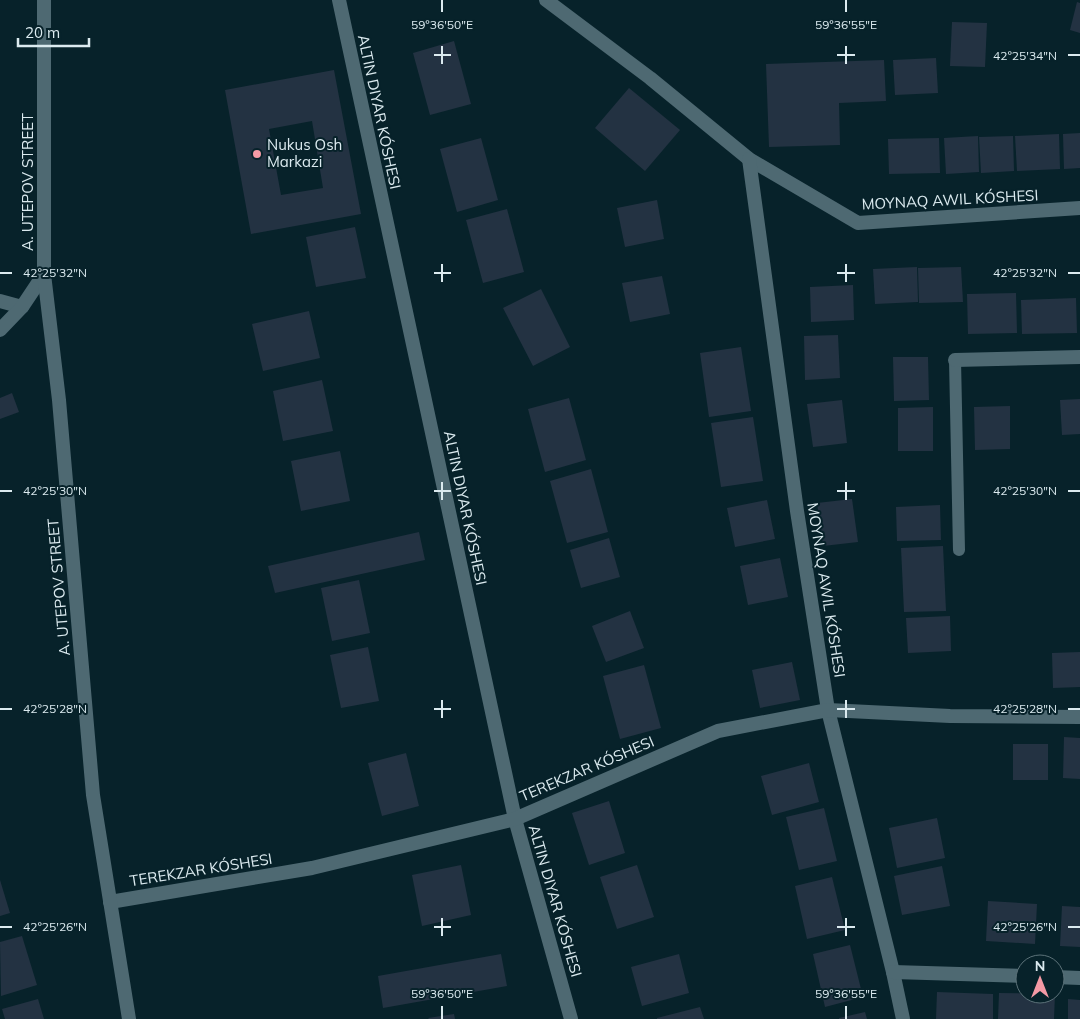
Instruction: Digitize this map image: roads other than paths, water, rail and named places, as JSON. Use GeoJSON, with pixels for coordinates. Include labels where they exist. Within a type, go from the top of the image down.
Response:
{"type":"FeatureCollection","features":[{"type":"Feature","properties":{"kind":"street","name":"A. UTEPOV STREET"},"geometry":{"type":"LineString","coordinates":[[44,0],[44,274],[59,400],[93,795],[130,1019]]}},
{"type":"Feature","properties":{"kind":"street"},"geometry":{"type":"LineString","coordinates":[[339,0],[515,819],[571,1019]]}},
{"type":"Feature","properties":{"kind":"street"},"geometry":{"type":"LineString","coordinates":[[546,0],[650,78],[749,159],[858,223],[1080,208]]}},
{"type":"Feature","properties":{"kind":"street"},"geometry":{"type":"LineString","coordinates":[[749,159],[797,511],[828,710],[903,1019]]}},
{"type":"Feature","properties":{"kind":"street"},"geometry":{"type":"LineString","coordinates":[[0,330],[22,307],[44,274]]}},
{"type":"Feature","properties":{"kind":"street"},"geometry":{"type":"LineString","coordinates":[[0,301],[22,307]]}},
{"type":"Feature","properties":{"kind":"street"},"geometry":{"type":"LineString","coordinates":[[955,360],[1080,357]]}},
{"type":"Feature","properties":{"kind":"street","name":"TEREKZAR KÓSHESI"},"geometry":{"type":"LineString","coordinates":[[110,902],[312,868],[515,819],[718,731],[828,710],[950,716],[1080,717]]}},
{"type":"Feature","properties":{"kind":"street"},"geometry":{"type":"LineString","coordinates":[[893,972],[1015,976]]}},
{"type":"Feature","properties":{"kind":"street"},"geometry":{"type":"LineString","coordinates":[[1065,977],[1080,978]]}},
{"type":"Feature","properties":{"kind":"lane"},"geometry":{"type":"LineString","coordinates":[[955,360],[959,550]]}},
{"type":"Feature","properties":{"kind":"place","name":"Nukus Osh Markazi"},"geometry":{"type":"Point","coordinates":[257,154]}}]}
